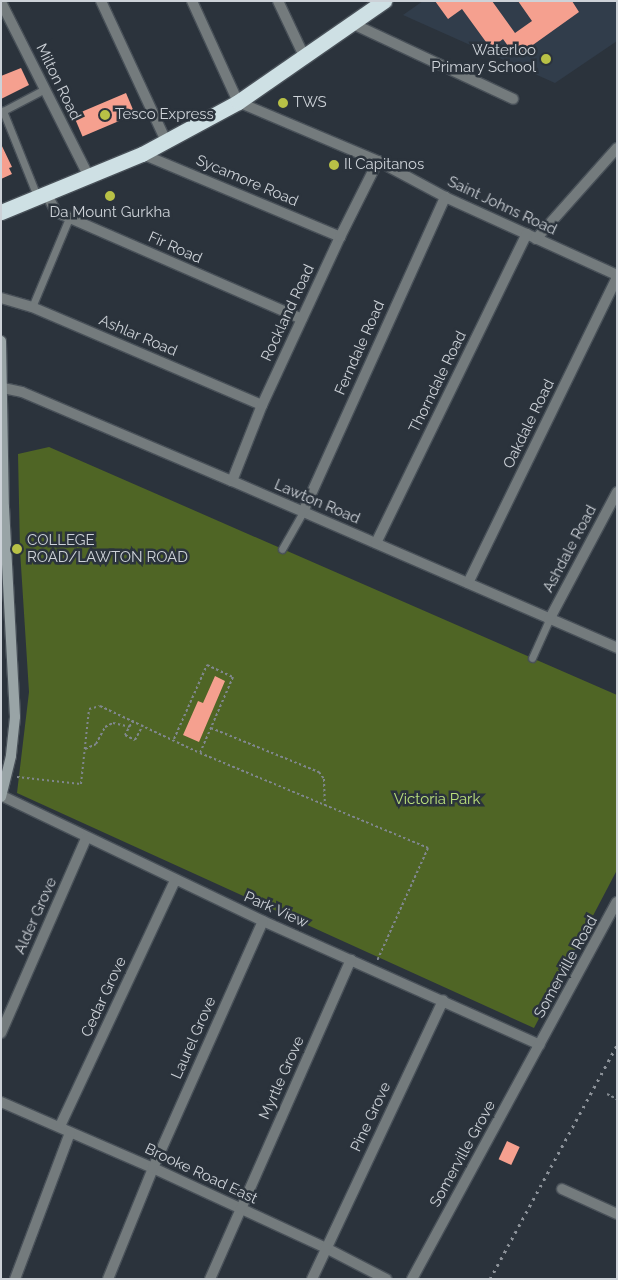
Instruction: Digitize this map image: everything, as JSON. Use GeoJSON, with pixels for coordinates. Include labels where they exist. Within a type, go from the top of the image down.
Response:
{"type":"FeatureCollection","features":[{"type":"Feature","properties":{"kind":"highway"},"geometry":{"type":"LineString","coordinates":[[1,212],[142,154],[238,102],[384,1]]}},
{"type":"Feature","properties":{"kind":"street"},"geometry":{"type":"LineString","coordinates":[[101,1],[166,141]]}},
{"type":"Feature","properties":{"kind":"street"},"geometry":{"type":"LineString","coordinates":[[192,1],[238,102]]}},
{"type":"Feature","properties":{"kind":"street"},"geometry":{"type":"LineString","coordinates":[[278,1],[304,56]]}},
{"type":"Feature","properties":{"kind":"street","name":"Milton Road"},"geometry":{"type":"LineString","coordinates":[[1,2],[88,175]]}},
{"type":"Feature","properties":{"kind":"street"},"geometry":{"type":"LineString","coordinates":[[351,23],[513,99]]}},
{"type":"Feature","properties":{"kind":"street","name":"Saint Johns Road"},"geometry":{"type":"LineString","coordinates":[[238,102],[378,161],[445,197],[617,277]]}},
{"type":"Feature","properties":{"kind":"street","name":"Thorndale Road"},"geometry":{"type":"LineString","coordinates":[[376,543],[532,237],[617,148]]}},
{"type":"Feature","properties":{"kind":"street","name":"Sycamore Road"},"geometry":{"type":"LineString","coordinates":[[142,154],[340,236]]}},
{"type":"Feature","properties":{"kind":"street","name":"Rockland Road"},"geometry":{"type":"LineString","coordinates":[[232,481],[262,404],[340,236],[378,161]]}},
{"type":"Feature","properties":{"kind":"street","name":"Fir Road"},"geometry":{"type":"LineString","coordinates":[[41,194],[56,212],[302,319]]}},
{"type":"Feature","properties":{"kind":"street","name":"Ferndale Road"},"geometry":{"type":"LineString","coordinates":[[303,512],[445,197]]}},
{"type":"Feature","properties":{"kind":"street","name":"Oakdale Road"},"geometry":{"type":"LineString","coordinates":[[468,583],[617,277]]}},
{"type":"Feature","properties":{"kind":"street","name":"Ashlar Road"},"geometry":{"type":"LineString","coordinates":[[1,298],[32,307],[262,404]]}},
{"type":"Feature","properties":{"kind":"street"},"geometry":{"type":"LineString","coordinates":[[1,341],[6,616],[15,717],[7,776],[1,796]]}},
{"type":"Feature","properties":{"kind":"street","name":"Lawton Road"},"geometry":{"type":"LineString","coordinates":[[3,388],[22,392],[617,648]]}},
{"type":"Feature","properties":{"kind":"street","name":"Ashdale Road"},"geometry":{"type":"LineString","coordinates":[[550,620],[617,492]]}},
{"type":"Feature","properties":{"kind":"street","name":"Park View"},"geometry":{"type":"LineString","coordinates":[[1,796],[263,921],[540,1045]]}},
{"type":"Feature","properties":{"kind":"street","name":"Alder Grove"},"geometry":{"type":"LineString","coordinates":[[1,1033],[86,838]]}},
{"type":"Feature","properties":{"kind":"street","name":"Cedar Grove"},"geometry":{"type":"LineString","coordinates":[[60,1126],[175,880]]}},
{"type":"Feature","properties":{"kind":"street","name":"Somerville Road"},"geometry":{"type":"LineString","coordinates":[[540,1045],[617,902]]}},
{"type":"Feature","properties":{"kind":"street","name":"Laurel Grove"},"geometry":{"type":"LineString","coordinates":[[108,1279],[154,1168],[263,921]]}},
{"type":"Feature","properties":{"kind":"street","name":"Myrtle Grove"},"geometry":{"type":"LineString","coordinates":[[210,1279],[351,960]]}},
{"type":"Feature","properties":{"kind":"street","name":"Pine Grove"},"geometry":{"type":"LineString","coordinates":[[312,1279],[443,1000]]}},
{"type":"Feature","properties":{"kind":"street","name":"Somerville Grove"},"geometry":{"type":"LineString","coordinates":[[412,1279],[540,1045]]}},
{"type":"Feature","properties":{"kind":"street","name":"Brooke Road East"},"geometry":{"type":"LineString","coordinates":[[1,1102],[154,1168],[326,1248],[386,1279]]}},
{"type":"Feature","properties":{"kind":"street"},"geometry":{"type":"LineString","coordinates":[[15,1279],[70,1133]]}},
{"type":"Feature","properties":{"kind":"street"},"geometry":{"type":"LineString","coordinates":[[562,1189],[617,1214]]}},
{"type":"Feature","properties":{"kind":"lane"},"geometry":{"type":"LineString","coordinates":[[41,194],[2,111],[45,89]]}},
{"type":"Feature","properties":{"kind":"lane"},"geometry":{"type":"LineString","coordinates":[[32,307],[69,218]]}},
{"type":"Feature","properties":{"kind":"lane"},"geometry":{"type":"LineString","coordinates":[[282,549],[303,512]]}},
{"type":"Feature","properties":{"kind":"lane"},"geometry":{"type":"LineString","coordinates":[[532,658],[550,620]]}},
{"type":"Feature","properties":{"kind":"path"},"geometry":{"type":"LineString","coordinates":[[174,739],[207,666],[233,677],[200,753]]}},
{"type":"Feature","properties":{"kind":"path"},"geometry":{"type":"LineString","coordinates":[[7,776],[81,784],[89,709],[100,706],[134,720],[200,753],[402,839],[428,848],[373,969]]}},
{"type":"Feature","properties":{"kind":"path"},"geometry":{"type":"LineString","coordinates":[[134,720],[125,735],[135,740],[143,725]]}},
{"type":"Feature","properties":{"kind":"path"},"geometry":{"type":"LineString","coordinates":[[86,750],[96,744],[105,727],[113,723],[130,727]]}},
{"type":"Feature","properties":{"kind":"path"},"geometry":{"type":"LineString","coordinates":[[211,728],[319,772],[324,779],[325,805]]}},
{"type":"Feature","properties":{"kind":"path"},"geometry":{"type":"LineString","coordinates":[[607,1094],[617,1099]]}},
{"type":"Feature","properties":{"kind":"shaded area","name":"Waterloo Primary School"},"geometry":{"type":"Polygon","coordinates":[[[423,1],[617,1],[617,41],[555,83],[403,15],[423,1]]]}},
{"type":"Feature","properties":{"kind":"green space","name":"Victoria Park"},"geometry":{"type":"Polygon","coordinates":[[[49,447],[617,695],[617,870],[534,1028],[17,793],[29,692],[20,550],[18,454],[49,447]]]}},
{"type":"Feature","properties":{"kind":"building"},"geometry":{"type":"Polygon","coordinates":[[[435,1],[492,1],[515,33],[532,21],[518,1],[572,1],[579,12],[516,57],[503,39],[494,46],[486,42],[462,9],[448,19],[435,1]]]}},
{"type":"Feature","properties":{"kind":"building"},"geometry":{"type":"Polygon","coordinates":[[[21,68],[29,85],[1,99],[1,76],[21,68]]]}},
{"type":"Feature","properties":{"kind":"building","name":"Tesco Express"},"geometry":{"type":"Polygon","coordinates":[[[126,93],[135,114],[83,136],[74,115],[126,93]]]}},
{"type":"Feature","properties":{"kind":"building"},"geometry":{"type":"Polygon","coordinates":[[[1,144],[12,167],[9,168],[12,174],[1,179],[1,144]]]}},
{"type":"Feature","properties":{"kind":"building"},"geometry":{"type":"Polygon","coordinates":[[[215,676],[225,681],[199,742],[183,735],[198,701],[203,703],[215,676]]]}},
{"type":"Feature","properties":{"kind":"building"},"geometry":{"type":"Polygon","coordinates":[[[507,1141],[520,1147],[511,1165],[499,1159],[507,1141]]]}},
{"type":"Feature","properties":{"kind":"railway"},"geometry":{"type":"LineString","coordinates":[[490,1279],[617,1045]]}},
{"type":"Feature","properties":{"kind":"place","name":"Waterloo Primary School"},"geometry":{"type":"Point","coordinates":[546,59]}},
{"type":"Feature","properties":{"kind":"place","name":"TWS"},"geometry":{"type":"Point","coordinates":[283,103]}},
{"type":"Feature","properties":{"kind":"place","name":"Tesco Express"},"geometry":{"type":"Point","coordinates":[105,115]}},
{"type":"Feature","properties":{"kind":"place","name":"Il Capitanos"},"geometry":{"type":"Point","coordinates":[334,165]}},
{"type":"Feature","properties":{"kind":"place","name":"Da Mount Gurkha"},"geometry":{"type":"Point","coordinates":[110,196]}},
{"type":"Feature","properties":{"kind":"place","name":"COLLEGE ROAD/LAWTON ROAD"},"geometry":{"type":"Point","coordinates":[17,549]}}]}
